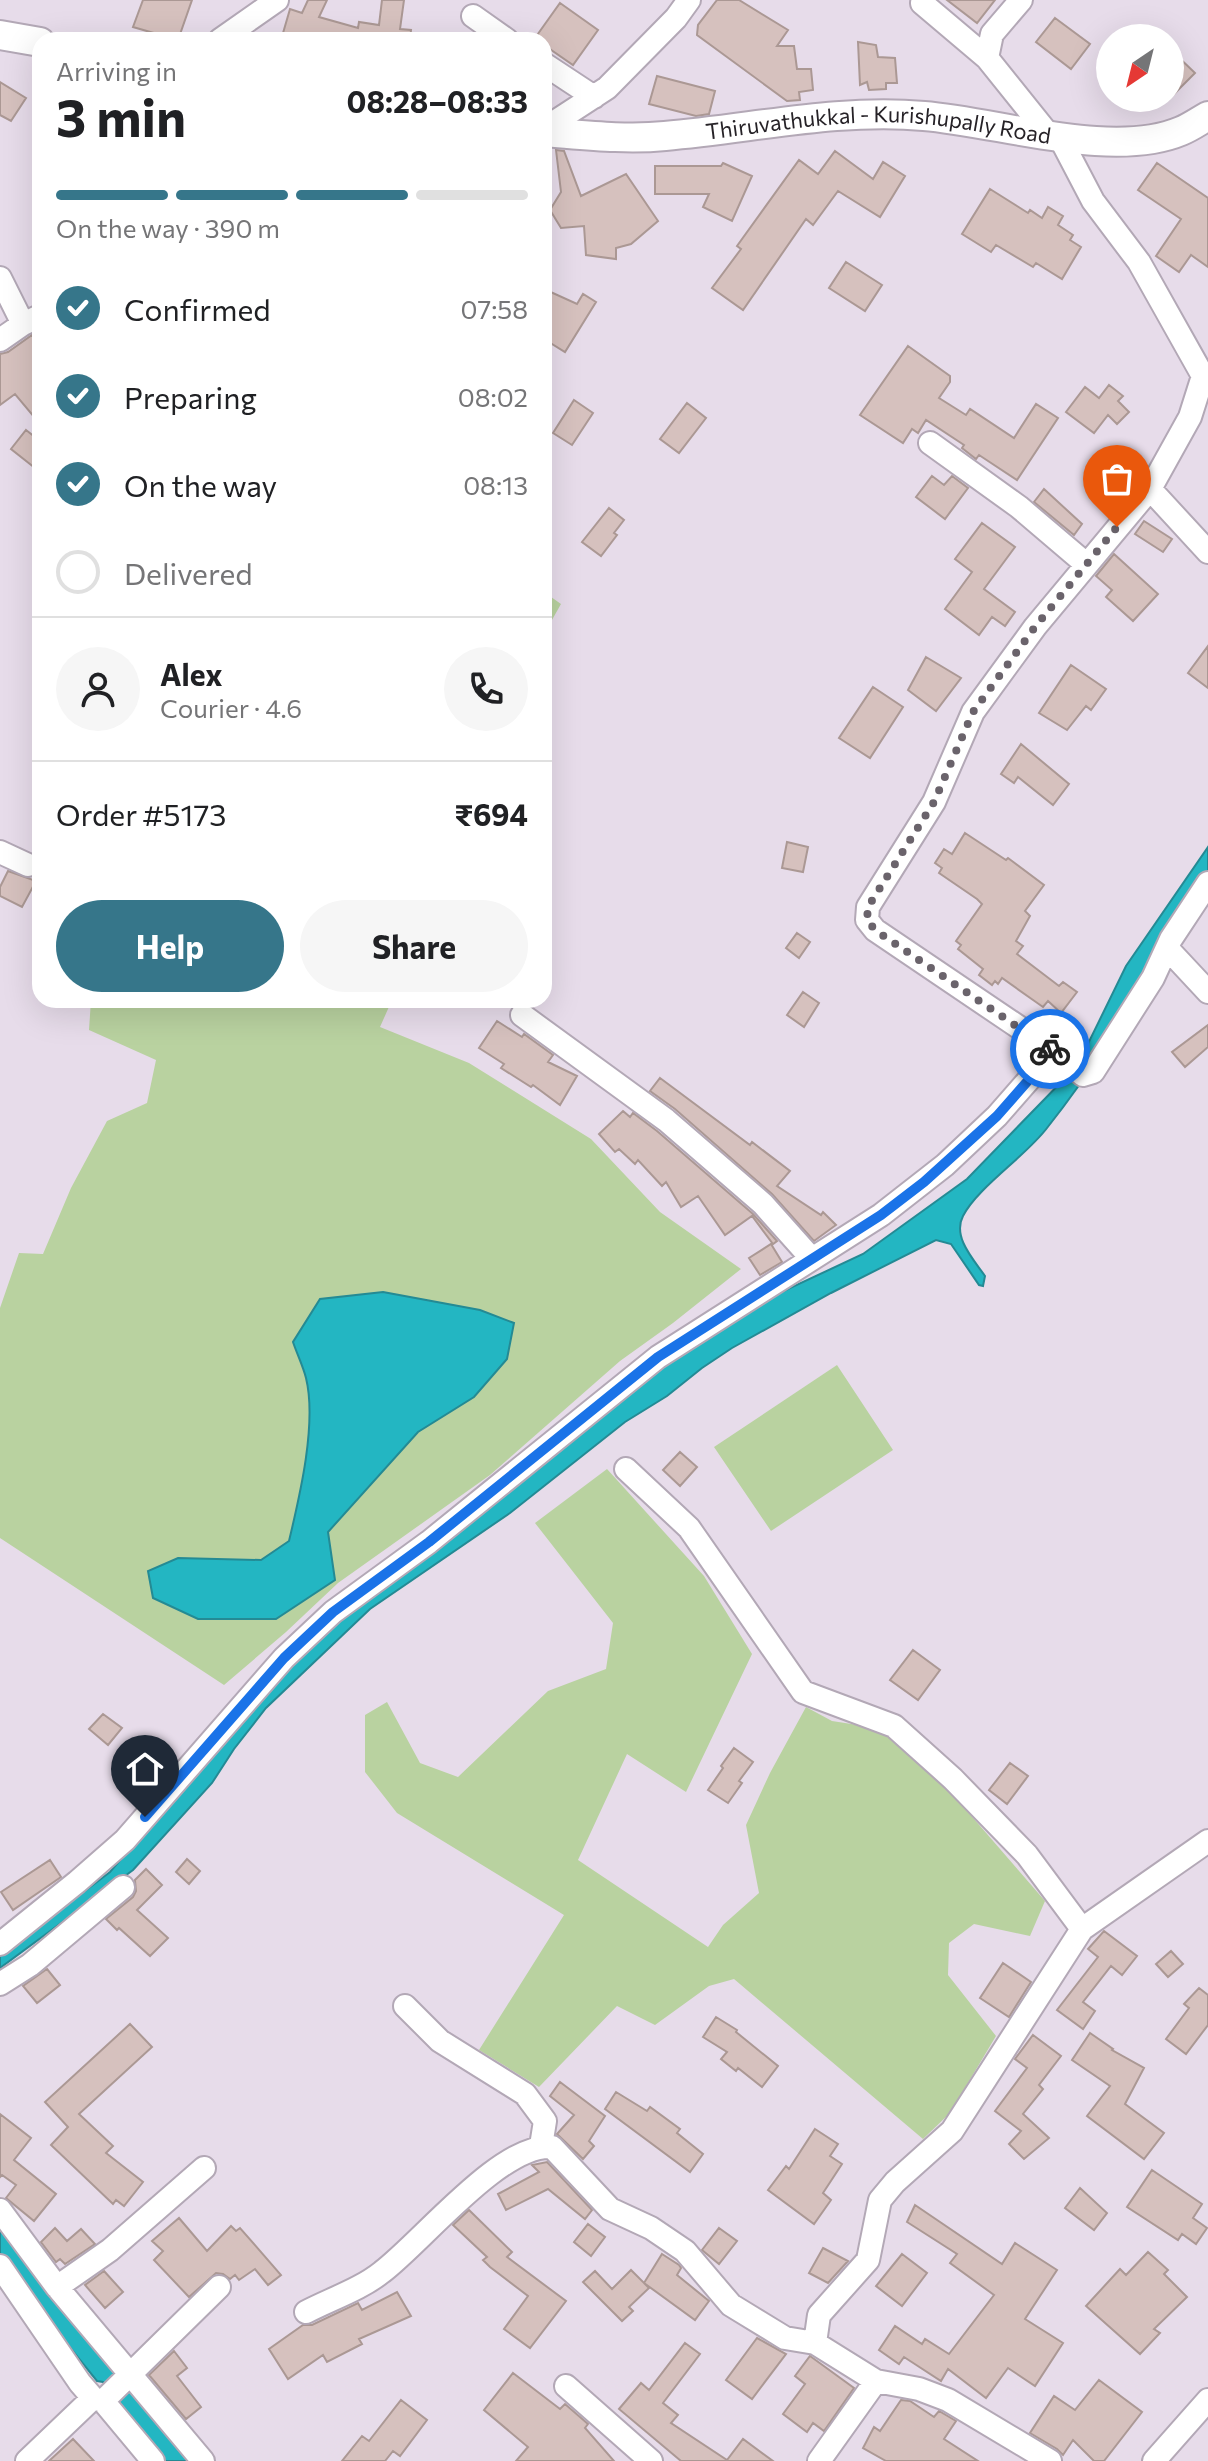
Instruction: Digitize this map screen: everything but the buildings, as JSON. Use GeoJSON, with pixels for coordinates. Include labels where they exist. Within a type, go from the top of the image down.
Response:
{"type":"FeatureCollection","features":[{"type":"Feature","properties":{"kind":"main road"},"geometry":{"type":"LineString","coordinates":[[0,35],[32,41]]}},
{"type":"Feature","properties":{"kind":"main road","name":"Thiruvathukkal - Kurishupally Road"},"geometry":{"type":"LineString","coordinates":[[552,131],[608,137],[661,137],[799,120],[881,115],[923,116],[1114,143],[1181,131],[1208,116]]}},
{"type":"Feature","properties":{"kind":"street"},"geometry":{"type":"LineString","coordinates":[[231,32],[277,0]]}},
{"type":"Feature","properties":{"kind":"street"},"geometry":{"type":"LineString","coordinates":[[552,125],[607,88],[689,0]]}},
{"type":"Feature","properties":{"kind":"street"},"geometry":{"type":"LineString","coordinates":[[987,58],[992,34],[1021,0]]}},
{"type":"Feature","properties":{"kind":"street"},"geometry":{"type":"LineString","coordinates":[[922,3],[987,58],[1053,135],[1093,201],[1139,262],[1205,381],[1190,417],[1150,489],[1035,627],[973,712],[934,802],[868,907],[867,920],[875,930],[1068,1063],[1093,1072],[1208,883]]}},
{"type":"Feature","properties":{"kind":"street"},"geometry":{"type":"LineString","coordinates":[[473,16],[496,32]]}},
{"type":"Feature","properties":{"kind":"street"},"geometry":{"type":"LineString","coordinates":[[552,69],[594,97]]}},
{"type":"Feature","properties":{"kind":"street"},"geometry":{"type":"LineString","coordinates":[[0,278],[32,319]]}},
{"type":"Feature","properties":{"kind":"street"},"geometry":{"type":"LineString","coordinates":[[0,340],[32,323]]}},
{"type":"Feature","properties":{"kind":"street"},"geometry":{"type":"LineString","coordinates":[[930,443],[1019,507],[1086,564]]}},
{"type":"Feature","properties":{"kind":"street"},"geometry":{"type":"LineString","coordinates":[[1150,489],[1208,552]]}},
{"type":"Feature","properties":{"kind":"street"},"geometry":{"type":"LineString","coordinates":[[0,852],[28,865]]}},
{"type":"Feature","properties":{"kind":"street"},"geometry":{"type":"LineString","coordinates":[[1167,948],[1208,992]]}},
{"type":"Feature","properties":{"kind":"street"},"geometry":{"type":"LineString","coordinates":[[522,1015],[666,1120],[763,1204],[812,1259]]}},
{"type":"Feature","properties":{"kind":"street"},"geometry":{"type":"LineString","coordinates":[[0,1944],[125,1840],[284,1658],[333,1612],[429,1542],[658,1357],[881,1215],[945,1165],[997,1116],[1068,1063]]}},
{"type":"Feature","properties":{"kind":"street"},"geometry":{"type":"LineString","coordinates":[[626,1469],[689,1528],[803,1692],[894,1726],[953,1779],[1027,1855],[1082,1929]]}},
{"type":"Feature","properties":{"kind":"street"},"geometry":{"type":"LineString","coordinates":[[815,2343],[819,2315],[868,2260],[880,2200],[895,2182],[952,2131],[1082,1929],[1208,1841]]}},
{"type":"Feature","properties":{"kind":"street"},"geometry":{"type":"LineString","coordinates":[[0,1984],[30,1965],[123,1887]]}},
{"type":"Feature","properties":{"kind":"street"},"geometry":{"type":"LineString","coordinates":[[405,2006],[440,2041],[525,2094],[545,2121],[541,2146]]}},
{"type":"Feature","properties":{"kind":"street"},"geometry":{"type":"LineString","coordinates":[[306,2312],[381,2273],[498,2167],[541,2146],[552,2147],[610,2209],[651,2228],[685,2251],[731,2305],[785,2338],[815,2343],[876,2381],[935,2393],[1050,2461]]}},
{"type":"Feature","properties":{"kind":"street"},"geometry":{"type":"LineString","coordinates":[[57,2287],[110,2250],[204,2168]]}},
{"type":"Feature","properties":{"kind":"street"},"geometry":{"type":"LineString","coordinates":[[0,2210],[57,2287],[203,2461]]}},
{"type":"Feature","properties":{"kind":"street"},"geometry":{"type":"LineString","coordinates":[[0,2266],[153,2461]]}},
{"type":"Feature","properties":{"kind":"street"},"geometry":{"type":"LineString","coordinates":[[27,2461],[131,2375],[219,2287]]}},
{"type":"Feature","properties":{"kind":"street"},"geometry":{"type":"LineString","coordinates":[[819,2461],[876,2381]]}},
{"type":"Feature","properties":{"kind":"street"},"geometry":{"type":"LineString","coordinates":[[566,2386],[651,2461]]}},
{"type":"Feature","properties":{"kind":"street"},"geometry":{"type":"LineString","coordinates":[[1154,2461],[1208,2400]]}},
{"type":"Feature","properties":{"kind":"green space"},"geometry":{"type":"Polygon","coordinates":[[[552,598],[561,604],[552,620],[552,598]]]}},
{"type":"Feature","properties":{"kind":"green space"},"geometry":{"type":"Polygon","coordinates":[[[90,1008],[388,1008],[380,1027],[469,1063],[591,1139],[660,1212],[741,1269],[620,1361],[490,1475],[338,1583],[224,1685],[0,1538],[0,1308],[19,1253],[43,1254],[71,1188],[107,1121],[147,1103],[156,1060],[89,1030],[90,1008]]]}},
{"type":"Feature","properties":{"kind":"green space"},"geometry":{"type":"Polygon","coordinates":[[[837,1365],[893,1450],[771,1531],[714,1447],[837,1365]]]}},
{"type":"Feature","properties":{"kind":"green space"},"geometry":{"type":"Polygon","coordinates":[[[607,1469],[704,1576],[752,1654],[686,1792],[627,1754],[578,1860],[708,1947],[723,1925],[759,1893],[746,1825],[806,1707],[832,1721],[877,1728],[929,1767],[1045,1901],[1030,1936],[974,1924],[949,1943],[948,1975],[996,2036],[950,2113],[923,2139],[734,1979],[709,1986],[655,2025],[617,2006],[539,2087],[479,2050],[564,1915],[397,1813],[365,1772],[365,1715],[387,1702],[420,1763],[458,1777],[548,1691],[606,1669],[613,1623],[535,1523],[607,1469]]]}},
{"type":"Feature","properties":{"kind":"water"},"geometry":{"type":"Polygon","coordinates":[[[1208,847],[1208,882],[1111,1038],[1047,1128],[980,1194],[963,1216],[960,1224],[962,1240],[985,1276],[983,1286],[979,1285],[951,1244],[936,1240],[831,1293],[702,1368],[667,1396],[625,1422],[510,1513],[370,1609],[266,1708],[212,1783],[133,1870],[0,1968],[0,1955],[110,1872],[278,1675],[322,1633],[637,1383],[758,1303],[863,1254],[967,1179],[1068,1075],[1083,1054],[1126,966],[1208,847]]]}},
{"type":"Feature","properties":{"kind":"water"},"geometry":{"type":"Polygon","coordinates":[[[383,1292],[480,1310],[514,1323],[507,1359],[474,1397],[418,1432],[328,1532],[335,1580],[276,1619],[198,1619],[153,1598],[148,1571],[178,1558],[261,1560],[289,1541],[306,1459],[310,1416],[306,1378],[293,1342],[320,1299],[383,1292]]]}},
{"type":"Feature","properties":{"kind":"water"},"geometry":{"type":"Polygon","coordinates":[[[0,2223],[189,2461],[165,2461],[103,2382],[97,2381],[54,2328],[0,2255],[0,2223]]]}},
{"type":"Feature","properties":{"kind":"way so far"},"geometry":{"type":"LineString","coordinates":[[1050,1049],[875,930],[867,920],[868,907],[934,802],[973,712],[1035,627],[1117,527]]}},
{"type":"Feature","properties":{"kind":"route"},"geometry":{"type":"LineString","coordinates":[[145,1817],[284,1658],[333,1612],[429,1542],[658,1357],[881,1215],[945,1165],[997,1116],[1054,1051],[1050,1049]]}}]}
